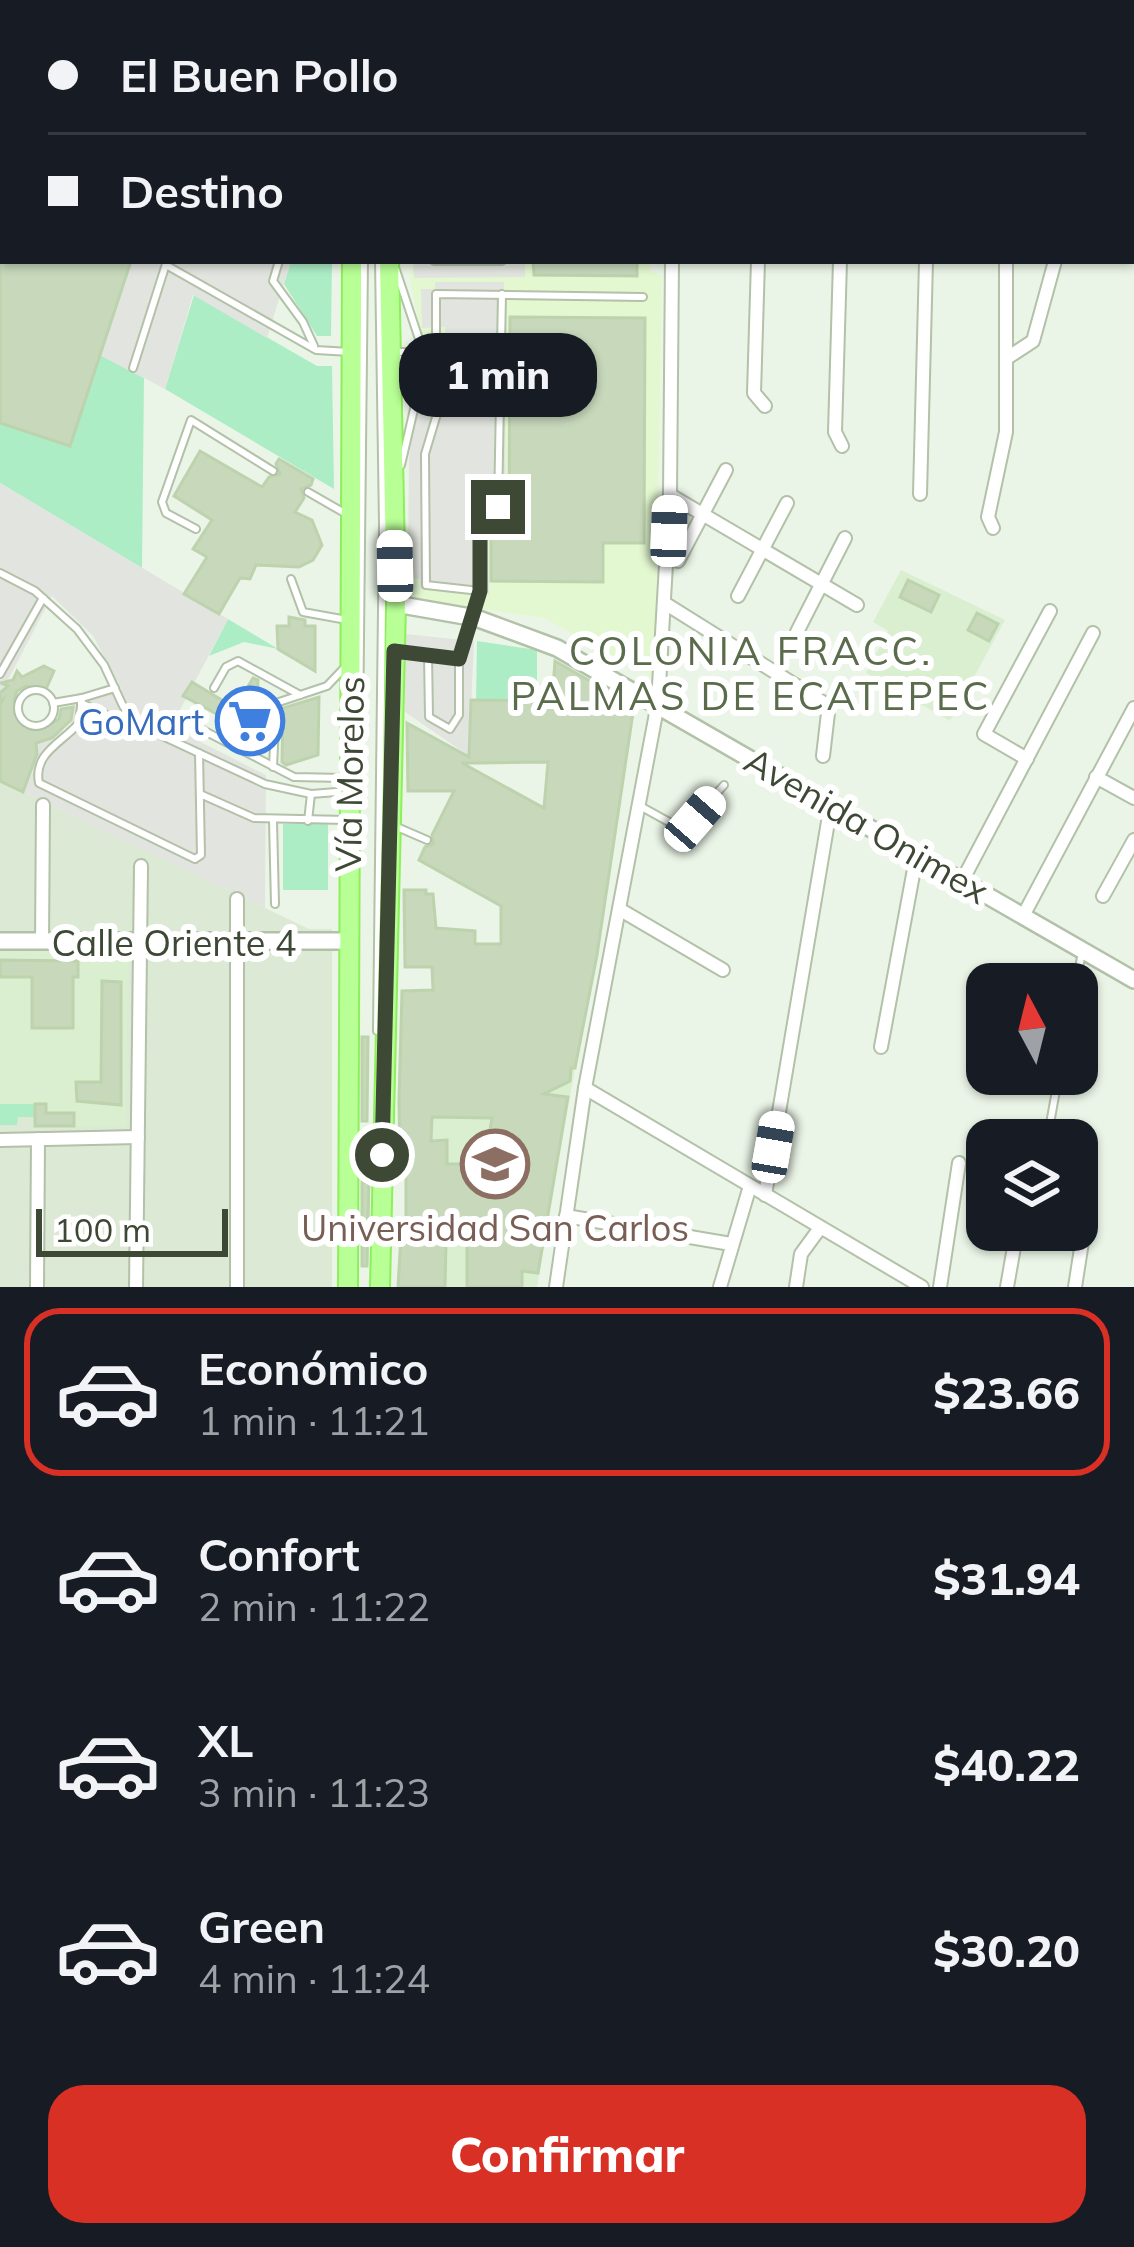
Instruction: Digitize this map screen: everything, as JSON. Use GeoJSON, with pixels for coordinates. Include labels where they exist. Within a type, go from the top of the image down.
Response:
{"type":"FeatureCollection","features":[{"type":"Feature","properties":{"kind":"main road","name":"Vía Morelos"},"geometry":{"type":"LineString","coordinates":[[351,1287],[347,941],[358,352],[352,264]]}},
{"type":"Feature","properties":{"kind":"main road","name":"Vía Morelos"},"geometry":{"type":"LineString","coordinates":[[377,1287],[395,604],[386,352],[391,264]]}},
{"type":"Feature","properties":{"kind":"street"},"geometry":{"type":"LineString","coordinates":[[556,1287],[584,1088],[658,703],[670,495],[672,264]]}},
{"type":"Feature","properties":{"kind":"street"},"geometry":{"type":"LineString","coordinates":[[758,264],[754,393],[765,406]]}},
{"type":"Feature","properties":{"kind":"street"},"geometry":{"type":"LineString","coordinates":[[840,264],[835,432],[842,446]]}},
{"type":"Feature","properties":{"kind":"street"},"geometry":{"type":"LineString","coordinates":[[920,494],[926,264]]}},
{"type":"Feature","properties":{"kind":"street"},"geometry":{"type":"LineString","coordinates":[[993,528],[988,517],[1006,432],[1006,264]]}},
{"type":"Feature","properties":{"kind":"street"},"geometry":{"type":"LineString","coordinates":[[1007,358],[1033,341],[1053,264]]}},
{"type":"Feature","properties":{"kind":"street"},"geometry":{"type":"LineString","coordinates":[[678,561],[726,470]]}},
{"type":"Feature","properties":{"kind":"street"},"geometry":{"type":"LineString","coordinates":[[670,495],[857,605]]}},
{"type":"Feature","properties":{"kind":"street"},"geometry":{"type":"LineString","coordinates":[[738,596],[787,503]]}},
{"type":"Feature","properties":{"kind":"street"},"geometry":{"type":"LineString","coordinates":[[797,632],[845,538]]}},
{"type":"Feature","properties":{"kind":"street","name":"Avenida Onimex"},"geometry":{"type":"LineString","coordinates":[[395,604],[471,617],[557,647],[1133,976]]}},
{"type":"Feature","properties":{"kind":"street"},"geometry":{"type":"LineString","coordinates":[[666,604],[824,703],[828,712],[823,756]]}},
{"type":"Feature","properties":{"kind":"street"},"geometry":{"type":"LineString","coordinates":[[1027,758],[984,734],[1050,611]]}},
{"type":"Feature","properties":{"kind":"street"},"geometry":{"type":"LineString","coordinates":[[962,881],[1094,633]]}},
{"type":"Feature","properties":{"kind":"street"},"geometry":{"type":"LineString","coordinates":[[1023,916],[1134,708]]}},
{"type":"Feature","properties":{"kind":"street"},"geometry":{"type":"LineString","coordinates":[[1096,777],[1134,798]]}},
{"type":"Feature","properties":{"kind":"street"},"geometry":{"type":"LineString","coordinates":[[765,1195],[832,804]]}},
{"type":"Feature","properties":{"kind":"street"},"geometry":{"type":"LineString","coordinates":[[42,942],[43,805]]}},
{"type":"Feature","properties":{"kind":"street"},"geometry":{"type":"LineString","coordinates":[[1103,896],[1134,840]]}},
{"type":"Feature","properties":{"kind":"street"},"geometry":{"type":"LineString","coordinates":[[881,1047],[917,853]]}},
{"type":"Feature","properties":{"kind":"street"},"geometry":{"type":"LineString","coordinates":[[136,1287],[141,866]]}},
{"type":"Feature","properties":{"kind":"street"},"geometry":{"type":"LineString","coordinates":[[237,1287],[238,899]]}},
{"type":"Feature","properties":{"kind":"street"},"geometry":{"type":"LineString","coordinates":[[619,909],[723,970]]}},
{"type":"Feature","properties":{"kind":"street","name":"Calle Oriente 4"},"geometry":{"type":"LineString","coordinates":[[0,941],[347,941]]}},
{"type":"Feature","properties":{"kind":"street"},"geometry":{"type":"LineString","coordinates":[[584,1088],[820,1228],[896,1280],[922,1287]]}},
{"type":"Feature","properties":{"kind":"street"},"geometry":{"type":"LineString","coordinates":[[0,1140],[138,1138]]}},
{"type":"Feature","properties":{"kind":"street"},"geometry":{"type":"LineString","coordinates":[[37,1287],[38,1139]]}},
{"type":"Feature","properties":{"kind":"street"},"geometry":{"type":"LineString","coordinates":[[940,1287],[959,1163]]}},
{"type":"Feature","properties":{"kind":"street"},"geometry":{"type":"LineString","coordinates":[[719,1287],[750,1186]]}},
{"type":"Feature","properties":{"kind":"street"},"geometry":{"type":"LineString","coordinates":[[566,1216],[731,1244]]}},
{"type":"Feature","properties":{"kind":"street"},"geometry":{"type":"LineString","coordinates":[[796,1287],[802,1254],[820,1228]]}},
{"type":"Feature","properties":{"kind":"street"},"geometry":{"type":"LineString","coordinates":[[1007,1287],[1013,1251]]}},
{"type":"Feature","properties":{"kind":"street"},"geometry":{"type":"LineString","coordinates":[[1075,1287],[1081,1251]]}},
{"type":"Feature","properties":{"kind":"lane"},"geometry":{"type":"LineString","coordinates":[[133,368],[167,264]]}},
{"type":"Feature","properties":{"kind":"lane"},"geometry":{"type":"LineString","coordinates":[[169,264],[316,350],[441,352],[440,404],[425,454],[426,585],[480,591]]}},
{"type":"Feature","properties":{"kind":"lane"},"geometry":{"type":"LineString","coordinates":[[278,264],[273,281],[303,322],[316,350]]}},
{"type":"Feature","properties":{"kind":"lane"},"geometry":{"type":"LineString","coordinates":[[351,1287],[358,352],[364,264]]}},
{"type":"Feature","properties":{"kind":"lane"},"geometry":{"type":"LineString","coordinates":[[377,1287],[386,352],[379,264]]}},
{"type":"Feature","properties":{"kind":"lane"},"geometry":{"type":"LineString","coordinates":[[392,264],[417,338],[452,343],[453,353],[501,348]]}},
{"type":"Feature","properties":{"kind":"lane"},"geometry":{"type":"LineString","coordinates":[[436,344],[436,294],[643,297]]}},
{"type":"Feature","properties":{"kind":"lane"},"geometry":{"type":"LineString","coordinates":[[428,654],[429,717],[450,729],[459,715],[459,659],[480,591],[480,507],[498,507],[502,294]]}},
{"type":"Feature","properties":{"kind":"lane"},"geometry":{"type":"LineString","coordinates":[[393,491],[418,375],[441,365]]}},
{"type":"Feature","properties":{"kind":"lane"},"geometry":{"type":"LineString","coordinates":[[196,529],[166,513],[162,502],[191,420],[273,471]]}},
{"type":"Feature","properties":{"kind":"lane"},"geometry":{"type":"LineString","coordinates":[[308,492],[352,517]]}},
{"type":"Feature","properties":{"kind":"lane"},"geometry":{"type":"LineString","coordinates":[[0,574],[43,598],[91,645],[139,725]]}},
{"type":"Feature","properties":{"kind":"lane"},"geometry":{"type":"LineString","coordinates":[[291,579],[303,612],[351,620]]}},
{"type":"Feature","properties":{"kind":"lane"},"geometry":{"type":"LineString","coordinates":[[0,674],[43,598]]}},
{"type":"Feature","properties":{"kind":"lane"},"geometry":{"type":"LineString","coordinates":[[394,651],[459,659]]}},
{"type":"Feature","properties":{"kind":"lane"},"geometry":{"type":"LineString","coordinates":[[273,767],[276,703],[334,682],[351,658]]}},
{"type":"Feature","properties":{"kind":"lane"},"geometry":{"type":"LineString","coordinates":[[214,688],[226,667],[238,662],[300,695]]}},
{"type":"Feature","properties":{"kind":"lane"},"geometry":{"type":"LineString","coordinates":[[53,704],[81,701],[115,688]]}},
{"type":"Feature","properties":{"kind":"lane"},"geometry":{"type":"LineString","coordinates":[[30,691],[47,694],[53,704],[52,715],[44,724],[32,725],[20,714],[19,703],[30,691]]}},
{"type":"Feature","properties":{"kind":"lane"},"geometry":{"type":"LineString","coordinates":[[81,701],[265,784],[311,794],[350,784]]}},
{"type":"Feature","properties":{"kind":"lane"},"geometry":{"type":"LineString","coordinates":[[81,701],[76,728],[46,750],[37,774],[39,783],[195,859],[201,855],[199,753]]}},
{"type":"Feature","properties":{"kind":"lane"},"geometry":{"type":"LineString","coordinates":[[187,722],[294,777],[350,784]]}},
{"type":"Feature","properties":{"kind":"lane"},"geometry":{"type":"LineString","coordinates":[[637,804],[678,827],[687,826],[724,785]]}},
{"type":"Feature","properties":{"kind":"lane"},"geometry":{"type":"LineString","coordinates":[[200,794],[254,818],[349,820]]}},
{"type":"Feature","properties":{"kind":"lane"},"geometry":{"type":"LineString","coordinates":[[308,820],[311,794]]}},
{"type":"Feature","properties":{"kind":"lane"},"geometry":{"type":"LineString","coordinates":[[274,821],[274,904]]}},
{"type":"Feature","properties":{"kind":"lane"},"geometry":{"type":"LineString","coordinates":[[389,824],[427,840]]}},
{"type":"Feature","properties":{"kind":"lane"},"geometry":{"type":"LineString","coordinates":[[1080,963],[1082,950]]}},
{"type":"Feature","properties":{"kind":"shaded area"},"geometry":{"type":"Polygon","coordinates":[[[130,264],[290,264],[267,338],[193,295],[165,389],[100,355],[130,264]]]}},
{"type":"Feature","properties":{"kind":"shaded area"},"geometry":{"type":"Polygon","coordinates":[[[290,264],[332,264],[331,336],[317,336],[284,284],[290,264]]]}},
{"type":"Feature","properties":{"kind":"shaded area"},"geometry":{"type":"Polygon","coordinates":[[[413,264],[649,264],[650,271],[662,276],[655,678],[544,618],[419,600],[408,590],[409,456],[421,382],[420,329],[410,280],[413,264]]]}},
{"type":"Feature","properties":{"kind":"shaded area"},"geometry":{"type":"Polygon","coordinates":[[[413,264],[525,264],[525,277],[414,278],[413,264]]]}},
{"type":"Feature","properties":{"kind":"shaded area"},"geometry":{"type":"Polygon","coordinates":[[[435,282],[504,282],[506,512],[488,514],[489,594],[420,589],[420,579],[408,578],[409,456],[421,382],[447,381],[445,327],[422,328],[421,289],[435,289],[435,282]]]}},
{"type":"Feature","properties":{"kind":"shaded area"},"geometry":{"type":"Polygon","coordinates":[[[194,295],[317,366],[332,366],[334,489],[165,389],[194,295]]]}},
{"type":"Feature","properties":{"kind":"shaded area"},"geometry":{"type":"Polygon","coordinates":[[[100,355],[144,378],[142,568],[0,483],[0,423],[100,355]]]}},
{"type":"Feature","properties":{"kind":"shaded area"},"geometry":{"type":"Polygon","coordinates":[[[0,483],[228,619],[171,727],[266,775],[265,908],[23,792],[38,761],[36,741],[65,730],[71,724],[73,706],[122,690],[93,636],[52,596],[0,695],[0,483]]]}},
{"type":"Feature","properties":{"kind":"shaded area"},"geometry":{"type":"Polygon","coordinates":[[[901,570],[1005,620],[950,721],[866,673],[888,631],[873,622],[901,570]]]}},
{"type":"Feature","properties":{"kind":"shaded area"},"geometry":{"type":"Polygon","coordinates":[[[228,619],[278,649],[244,642],[209,656],[228,619]]]}},
{"type":"Feature","properties":{"kind":"shaded area"},"geometry":{"type":"Polygon","coordinates":[[[405,634],[474,641],[469,756],[405,712],[405,634]]]}},
{"type":"Feature","properties":{"kind":"shaded area"},"geometry":{"type":"Polygon","coordinates":[[[477,641],[537,650],[537,700],[476,700],[477,641]]]}},
{"type":"Feature","properties":{"kind":"shaded area"},"geometry":{"type":"Polygon","coordinates":[[[0,781],[309,929],[332,929],[332,1287],[0,1287],[0,781]]]}},
{"type":"Feature","properties":{"kind":"shaded area"},"geometry":{"type":"Polygon","coordinates":[[[283,824],[328,824],[328,890],[283,890],[283,824]]]}},
{"type":"Feature","properties":{"kind":"shaded area"},"geometry":{"type":"Polygon","coordinates":[[[0,948],[128,949],[126,1127],[74,1126],[74,1114],[46,1113],[45,1104],[0,1104],[0,948]]]}},
{"type":"Feature","properties":{"kind":"shaded area","name":"Universidad San Carlos"},"geometry":{"type":"Polygon","coordinates":[[[514,1066],[575,1068],[537,1287],[430,1287],[431,1141],[400,1140],[399,1102],[482,1102],[514,1066]]]}},
{"type":"Feature","properties":{"kind":"shaded area"},"geometry":{"type":"Polygon","coordinates":[[[0,1104],[35,1104],[35,1117],[18,1117],[17,1125],[0,1125],[0,1104]]]}},
{"type":"Feature","properties":{"kind":"building"},"geometry":{"type":"Polygon","coordinates":[[[0,264],[130,264],[70,446],[0,423],[0,264]]]}},
{"type":"Feature","properties":{"kind":"building"},"geometry":{"type":"Polygon","coordinates":[[[533,264],[637,264],[637,276],[534,275],[533,264]]]}},
{"type":"Feature","properties":{"kind":"building"},"geometry":{"type":"Polygon","coordinates":[[[510,317],[645,318],[644,543],[603,543],[603,582],[491,581],[491,517],[509,517],[510,317]]]}},
{"type":"Feature","properties":{"kind":"building"},"geometry":{"type":"Polygon","coordinates":[[[200,451],[262,487],[269,477],[280,474],[279,459],[313,479],[301,489],[304,498],[295,512],[312,520],[322,545],[313,560],[299,567],[256,565],[250,579],[240,578],[219,614],[184,594],[207,557],[193,549],[212,520],[174,496],[200,451]]]}},
{"type":"Feature","properties":{"kind":"building"},"geometry":{"type":"Polygon","coordinates":[[[908,580],[939,595],[931,612],[900,597],[908,580]]]}},
{"type":"Feature","properties":{"kind":"building"},"geometry":{"type":"Polygon","coordinates":[[[977,613],[998,624],[989,641],[968,630],[977,613]]]}},
{"type":"Feature","properties":{"kind":"building"},"geometry":{"type":"Polygon","coordinates":[[[289,617],[315,626],[315,671],[278,649],[277,626],[289,626],[289,617]]]}},
{"type":"Feature","properties":{"kind":"building"},"geometry":{"type":"Polygon","coordinates":[[[555,661],[634,706],[575,1068],[571,1068],[570,1081],[544,1094],[568,1097],[538,1273],[522,1271],[522,1287],[467,1287],[467,1243],[446,1243],[445,1287],[398,1287],[402,1218],[406,1218],[406,1160],[400,1160],[402,991],[433,990],[432,967],[405,967],[404,890],[433,894],[436,928],[475,931],[475,944],[501,944],[501,906],[419,860],[425,847],[433,844],[432,835],[454,791],[408,791],[407,723],[469,757],[471,700],[552,701],[555,661]],[[548,762],[480,763],[462,763],[544,808],[548,762]],[[432,1117],[431,1141],[447,1140],[447,1164],[484,1164],[492,1118],[432,1117]]]}},
{"type":"Feature","properties":{"kind":"building"},"geometry":{"type":"Polygon","coordinates":[[[44,666],[54,671],[46,689],[26,686],[17,691],[18,719],[29,729],[39,730],[59,719],[61,709],[73,707],[71,720],[52,738],[36,743],[37,754],[23,792],[0,781],[0,693],[8,686],[1,683],[13,680],[17,671],[22,677],[44,666]]]}},
{"type":"Feature","properties":{"kind":"building"},"geometry":{"type":"Polygon","coordinates":[[[253,678],[258,680],[255,745],[223,729],[228,720],[183,696],[192,682],[235,708],[253,678]]]}},
{"type":"Feature","properties":{"kind":"building"},"geometry":{"type":"Polygon","coordinates":[[[319,697],[318,755],[286,765],[282,762],[283,708],[319,697]]]}},
{"type":"Feature","properties":{"kind":"building"},"geometry":{"type":"Polygon","coordinates":[[[0,960],[78,961],[78,977],[73,977],[73,1028],[32,1028],[32,977],[0,977],[0,960]]]}},
{"type":"Feature","properties":{"kind":"building"},"geometry":{"type":"Polygon","coordinates":[[[102,981],[121,982],[121,1105],[77,1101],[76,1082],[101,1082],[102,981]]]}},
{"type":"Feature","properties":{"kind":"building"},"geometry":{"type":"Polygon","coordinates":[[[362,1037],[368,1037],[367,1121],[362,1121],[362,1037]]]}},
{"type":"Feature","properties":{"kind":"building"},"geometry":{"type":"Polygon","coordinates":[[[35,1104],[46,1104],[46,1113],[74,1113],[74,1126],[35,1126],[35,1104]]]}},
{"type":"Feature","properties":{"kind":"building"},"geometry":{"type":"Polygon","coordinates":[[[362,1182],[369,1182],[367,1266],[362,1266],[362,1182]]]}},
{"type":"Feature","properties":{"kind":"place","name":"GoMart"},"geometry":{"type":"Point","coordinates":[250,721]}},
{"type":"Feature","properties":{"kind":"place","name":"Universidad San Carlos"},"geometry":{"type":"Point","coordinates":[495,1164]}},
{"type":"Feature","properties":{"kind":"district","name":"COLONIA FRACC. PALMAS DE ECATEPEC"},"geometry":{"type":"Point","coordinates":[751,672]}},
{"type":"Feature","properties":{"kind":"route"},"geometry":{"type":"LineString","coordinates":[[382,1155],[394,651],[459,659],[480,591],[480,507],[498,507]]}}]}
